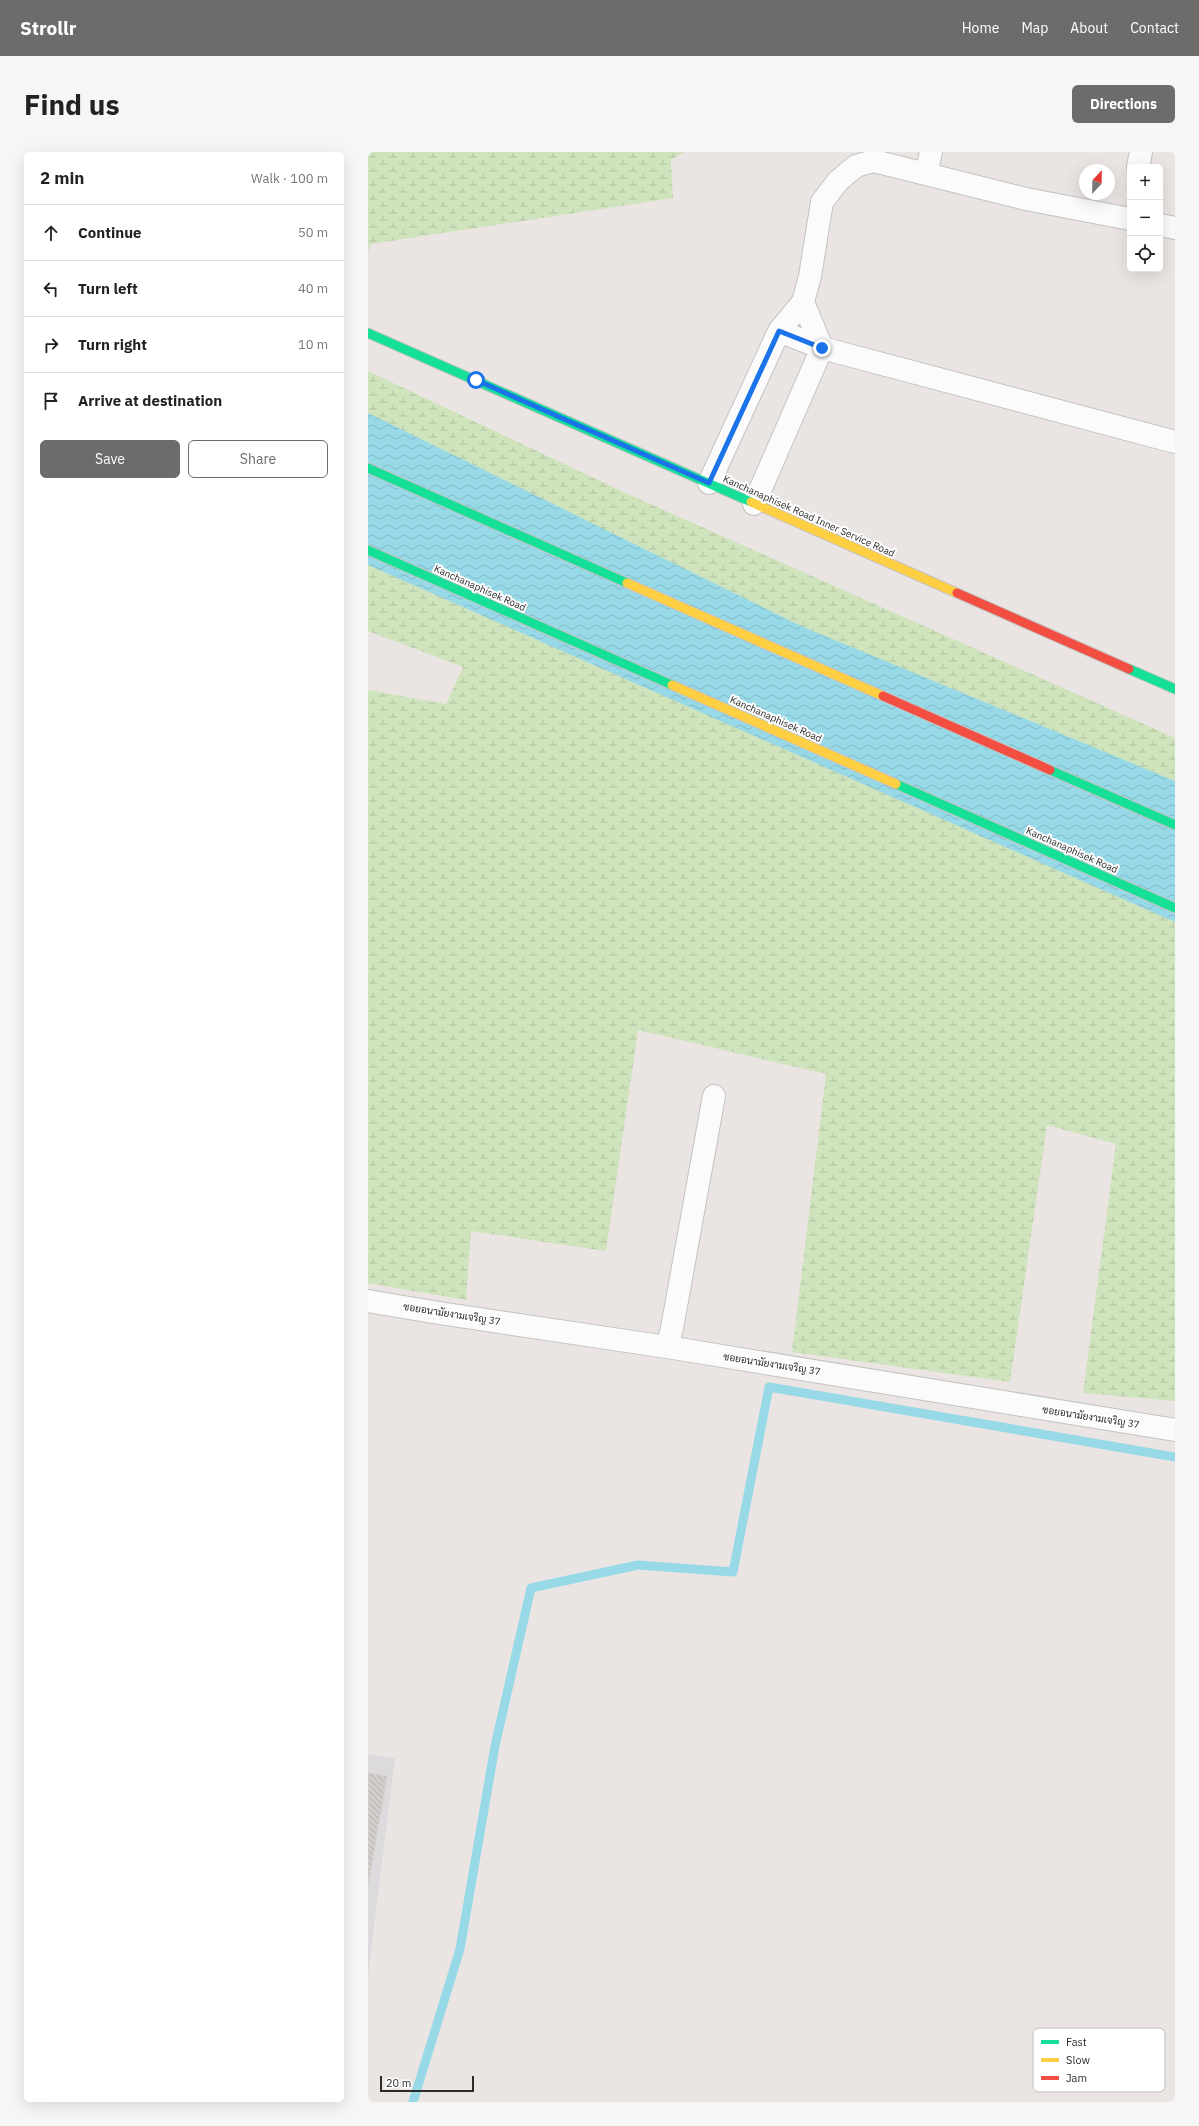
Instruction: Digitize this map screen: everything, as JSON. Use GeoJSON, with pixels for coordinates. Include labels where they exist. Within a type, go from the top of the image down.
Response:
{"type":"FeatureCollection","features":[{"type":"Feature","properties":{"kind":"main road","name":"Kanchanaphisek Road Inner Service Road"},"geometry":{"type":"LineString","coordinates":[[368,333],[1175,689]]}},
{"type":"Feature","properties":{"kind":"main road"},"geometry":{"type":"LineString","coordinates":[[368,468],[1175,825]]}},
{"type":"Feature","properties":{"kind":"main road","name":"Kanchanaphisek Road"},"geometry":{"type":"LineString","coordinates":[[368,550],[1175,908]]}},
{"type":"Feature","properties":{"kind":"street"},"geometry":{"type":"LineString","coordinates":[[926,174],[931,152]]}},
{"type":"Feature","properties":{"kind":"street"},"geometry":{"type":"LineString","coordinates":[[1139,164],[1141,152]]}},
{"type":"Feature","properties":{"kind":"street"},"geometry":{"type":"LineString","coordinates":[[709,483],[779,331],[803,302],[810,276],[822,202],[838,180],[856,166],[874,162],[1026,198],[1127,215]]}},
{"type":"Feature","properties":{"kind":"street"},"geometry":{"type":"LineString","coordinates":[[1163,226],[1175,228]]}},
{"type":"Feature","properties":{"kind":"street"},"geometry":{"type":"LineString","coordinates":[[754,504],[822,348],[803,302]]}},
{"type":"Feature","properties":{"kind":"street"},"geometry":{"type":"LineString","coordinates":[[779,331],[822,348],[1175,442]]}},
{"type":"Feature","properties":{"kind":"street"},"geometry":{"type":"LineString","coordinates":[[667,1347],[672,1328],[714,1096]]}},
{"type":"Feature","properties":{"kind":"street","name":"ซอยอนามัยงามเจริญ 37"},"geometry":{"type":"LineString","coordinates":[[368,1300],[439,1313],[667,1347],[1175,1430]]}},
{"type":"Feature","properties":{"kind":"shaded area"},"geometry":{"type":"Polygon","coordinates":[[[368,1754],[395,1758],[368,1975],[368,1754]]]}},
{"type":"Feature","properties":{"kind":"green space"},"geometry":{"type":"Polygon","coordinates":[[[368,152],[684,152],[671,160],[673,198],[371,244],[368,252],[368,152]]]}},
{"type":"Feature","properties":{"kind":"green space"},"geometry":{"type":"Polygon","coordinates":[[[368,371],[619,490],[1175,738],[1175,1401],[1083,1393],[1116,1144],[1047,1125],[1010,1382],[792,1352],[826,1074],[638,1030],[606,1251],[471,1231],[466,1300],[368,1283],[368,690],[446,704],[463,667],[368,631],[368,371]]]}},
{"type":"Feature","properties":{"kind":"water"},"geometry":{"type":"Polygon","coordinates":[[[368,413],[801,626],[1175,781],[1175,922],[368,565],[368,413]]]}},
{"type":"Feature","properties":{"kind":"building"},"geometry":{"type":"Polygon","coordinates":[[[368,1773],[387,1776],[368,1886],[368,1773]]]}},
{"type":"Feature","properties":{"kind":"waterway"},"geometry":{"type":"LineString","coordinates":[[413,2102],[460,1949],[495,1746],[531,1588],[638,1565],[733,1572],[769,1387],[1175,1457]]}},
{"type":"Feature","properties":{"kind":"traffic: fast"},"geometry":{"type":"LineString","coordinates":[[368,333],[751,502]]}},
{"type":"Feature","properties":{"kind":"traffic: fast"},"geometry":{"type":"LineString","coordinates":[[368,468],[627,583]]}},
{"type":"Feature","properties":{"kind":"traffic: fast"},"geometry":{"type":"LineString","coordinates":[[368,550],[672,685]]}},
{"type":"Feature","properties":{"kind":"traffic: fast"},"geometry":{"type":"LineString","coordinates":[[1129,669],[1175,689]]}},
{"type":"Feature","properties":{"kind":"traffic: fast"},"geometry":{"type":"LineString","coordinates":[[1050,770],[1175,825]]}},
{"type":"Feature","properties":{"kind":"traffic: fast"},"geometry":{"type":"LineString","coordinates":[[896,784],[1175,908]]}},
{"type":"Feature","properties":{"kind":"traffic: slow"},"geometry":{"type":"LineString","coordinates":[[751,502],[957,593]]}},
{"type":"Feature","properties":{"kind":"traffic: slow"},"geometry":{"type":"LineString","coordinates":[[627,583],[883,696]]}},
{"type":"Feature","properties":{"kind":"traffic: slow"},"geometry":{"type":"LineString","coordinates":[[672,685],[896,784]]}},
{"type":"Feature","properties":{"kind":"traffic: jam"},"geometry":{"type":"LineString","coordinates":[[957,593],[1129,669]]}},
{"type":"Feature","properties":{"kind":"traffic: jam"},"geometry":{"type":"LineString","coordinates":[[883,696],[1050,770]]}},
{"type":"Feature","properties":{"kind":"route"},"geometry":{"type":"LineString","coordinates":[[476,380],[709,483],[779,331],[822,348]]}}]}
